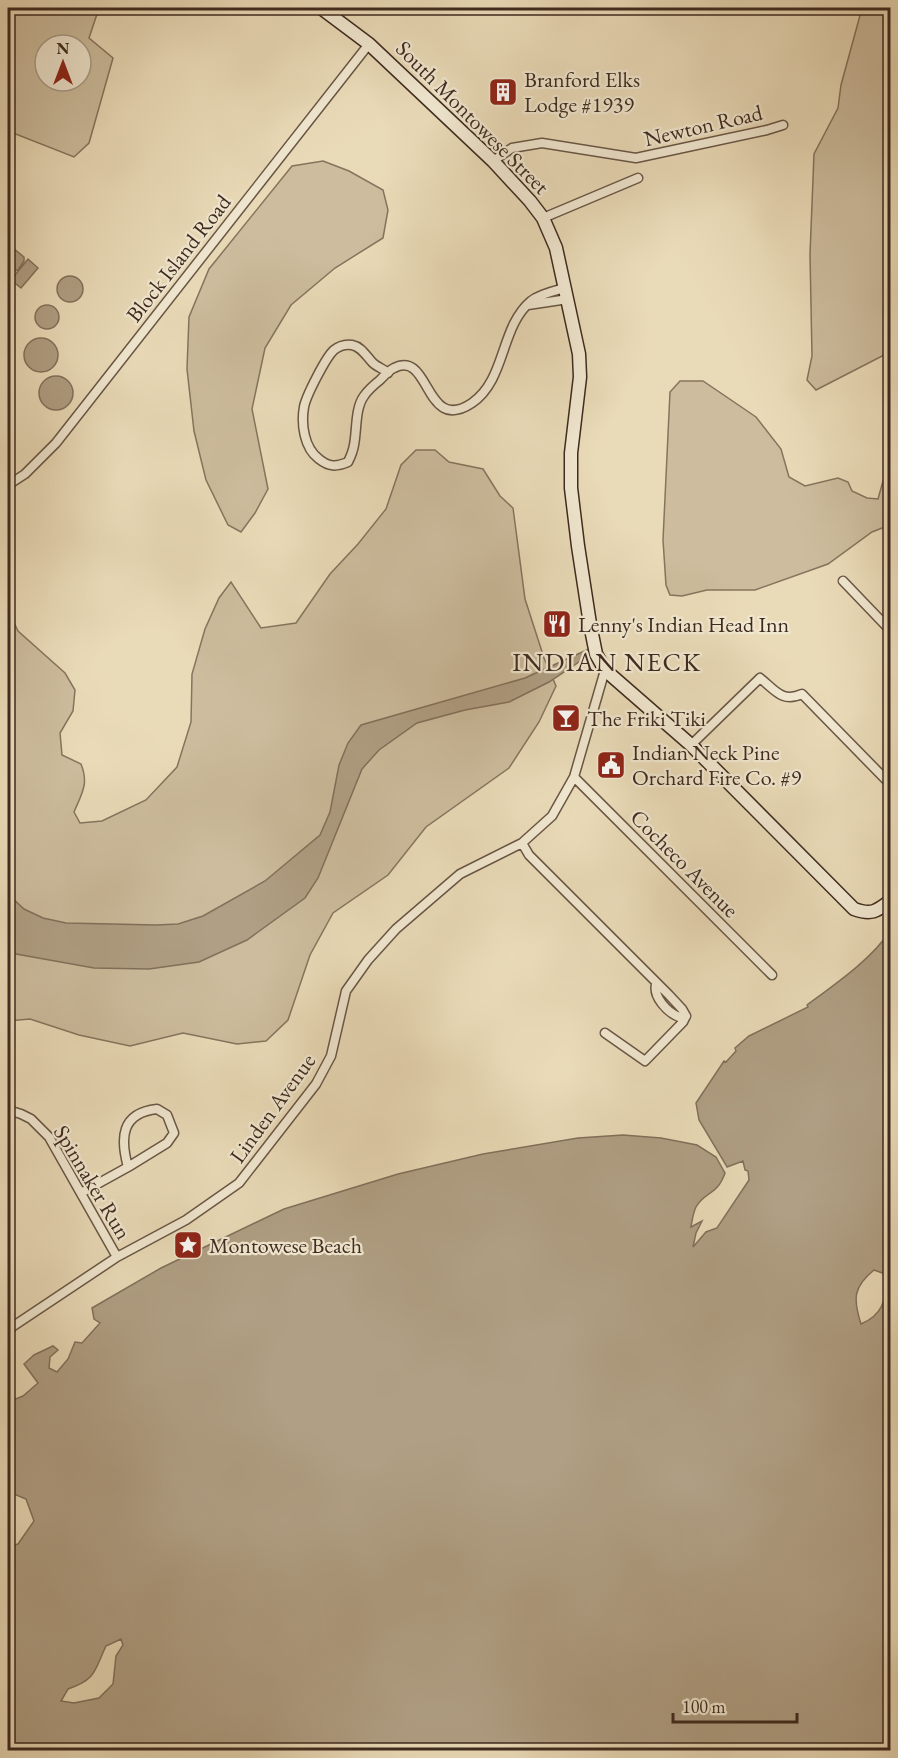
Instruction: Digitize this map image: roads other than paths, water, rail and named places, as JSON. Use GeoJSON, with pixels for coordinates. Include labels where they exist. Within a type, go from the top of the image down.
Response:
{"type":"FeatureCollection","features":[{"type":"Feature","properties":{"kind":"main road","name":"South Montowese Street"},"geometry":{"type":"LineString","coordinates":[[321,8],[369,44],[493,161],[543,218],[556,248],[579,354],[580,377],[571,453],[571,488],[595,648],[605,670],[691,746],[854,909],[867,913],[880,909],[891,901]]}},
{"type":"Feature","properties":{"kind":"street","name":"Block Island Road"},"geometry":{"type":"LineString","coordinates":[[8,485],[25,474],[56,443],[369,44]]}},
{"type":"Feature","properties":{"kind":"street","name":"Newton Road"},"geometry":{"type":"LineString","coordinates":[[493,161],[512,148],[542,143],[636,158],[783,125]]}},
{"type":"Feature","properties":{"kind":"street"},"geometry":{"type":"LineString","coordinates":[[543,218],[638,178]]}},
{"type":"Feature","properties":{"kind":"street"},"geometry":{"type":"LineString","coordinates":[[388,373],[373,363],[357,347],[342,345],[333,351],[309,392],[304,406],[305,438],[315,456],[326,464],[338,467],[348,462],[354,448],[362,397],[395,367],[407,366],[416,370],[423,378],[433,399],[442,408],[456,410],[472,403],[490,383],[519,314],[531,301],[542,295],[566,294]]}},
{"type":"Feature","properties":{"kind":"street"},"geometry":{"type":"LineString","coordinates":[[843,581],[891,630]]}},
{"type":"Feature","properties":{"kind":"street","name":"Linden Avenue"},"geometry":{"type":"LineString","coordinates":[[8,1334],[12,1327],[117,1257],[186,1220],[240,1183],[316,1084],[331,1056],[346,991],[368,960],[396,929],[460,874],[522,843],[552,816],[574,777],[605,670]]}},
{"type":"Feature","properties":{"kind":"street"},"geometry":{"type":"LineString","coordinates":[[691,746],[760,678],[784,698],[793,698],[802,694],[891,784]]}},
{"type":"Feature","properties":{"kind":"street","name":"Cocheco Avenue"},"geometry":{"type":"LineString","coordinates":[[574,777],[772,975]]}},
{"type":"Feature","properties":{"kind":"street"},"geometry":{"type":"LineString","coordinates":[[522,843],[543,870],[656,984],[657,997],[668,1010],[679,1017],[686,1016],[683,1022],[645,1061],[605,1033]]}},
{"type":"Feature","properties":{"kind":"street"},"geometry":{"type":"LineString","coordinates":[[81,1193],[128,1167],[167,1143],[174,1133],[167,1115],[157,1109],[143,1110],[129,1121],[124,1133],[123,1149],[128,1167]]}},
{"type":"Feature","properties":{"kind":"street","name":"Spinnaker Run"},"geometry":{"type":"LineString","coordinates":[[8,1110],[21,1114],[40,1127],[49,1137],[117,1257]]}},
{"type":"Feature","properties":{"kind":"place","name":"Branford Elks Lodge #1939"},"geometry":{"type":"Point","coordinates":[503,92]}},
{"type":"Feature","properties":{"kind":"place","name":"Lenny's Indian Head Inn"},"geometry":{"type":"Point","coordinates":[557,624]}},
{"type":"Feature","properties":{"kind":"place","name":"The Friki Tiki"},"geometry":{"type":"Point","coordinates":[566,718]}},
{"type":"Feature","properties":{"kind":"place","name":"Indian Neck Pine Orchard Fire Co. #9"},"geometry":{"type":"Point","coordinates":[611,765]}},
{"type":"Feature","properties":{"kind":"place","name":"Montowese Beach"},"geometry":{"type":"Point","coordinates":[188,1245]}},
{"type":"Feature","properties":{"kind":"district","name":"INDIAN NECK"},"geometry":{"type":"Point","coordinates":[607,662]}}]}
